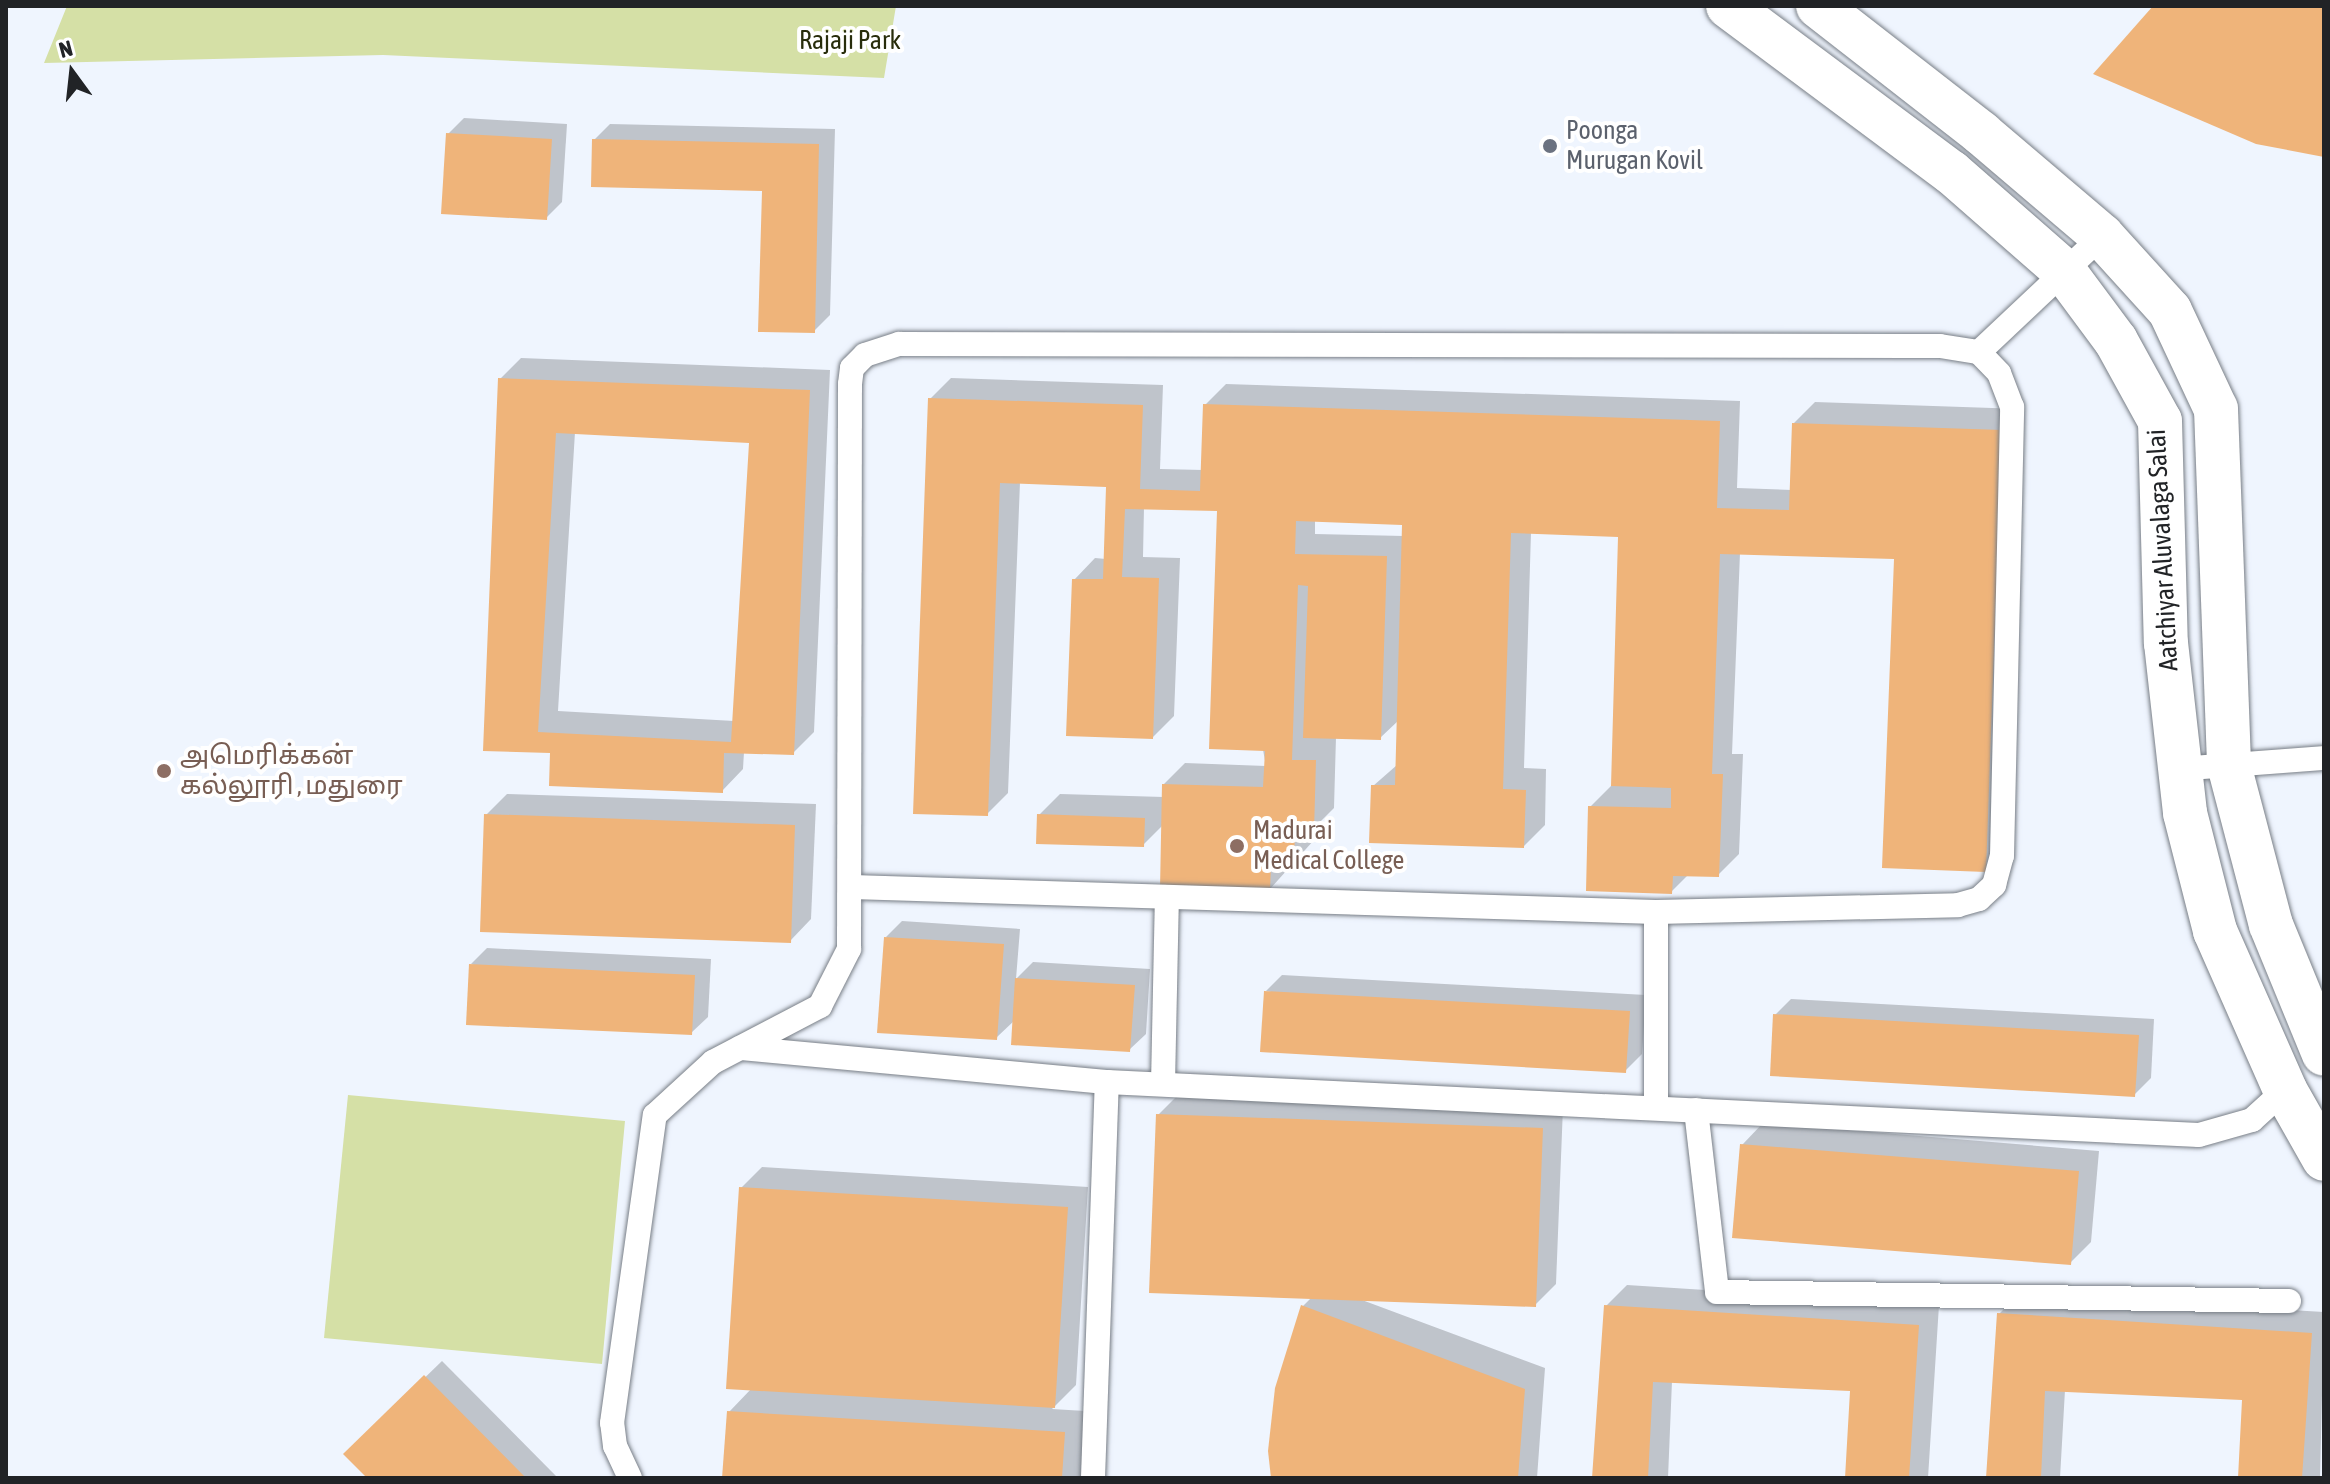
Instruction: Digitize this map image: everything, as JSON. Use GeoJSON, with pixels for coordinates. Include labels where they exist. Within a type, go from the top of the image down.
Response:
{"type":"FeatureCollection","features":[{"type":"Feature","properties":{"kind":"street","name":"Aatchiyar Aluvalaga Salai"},"geometry":{"type":"LineString","coordinates":[[1728,6],[1951,172],[2064,271],[2116,341],[2160,421],[2166,643],[2178,769],[2215,931],[2285,1090],[2324,1159]]}},
{"type":"Feature","properties":{"kind":"street"},"geometry":{"type":"LineString","coordinates":[[1818,6],[1981,133],[2102,236],[2170,311],[2216,409],[2229,765],[2271,925],[2324,1054]]}},
{"type":"Feature","properties":{"kind":"lane"},"geometry":{"type":"LineString","coordinates":[[1979,352],[2102,236]]}},
{"type":"Feature","properties":{"kind":"lane"},"geometry":{"type":"LineString","coordinates":[[630,1478],[615,1446],[612,1423],[655,1115],[713,1062],[820,1006],[849,949],[852,887],[850,384],[852,368],[865,355],[899,344],[1940,346],[1979,352],[1999,373],[2012,407],[2002,856],[1994,885],[1979,899],[1958,905],[1656,912],[852,887]]}},
{"type":"Feature","properties":{"kind":"lane"},"geometry":{"type":"LineString","coordinates":[[2178,769],[2324,758]]}},
{"type":"Feature","properties":{"kind":"lane"},"geometry":{"type":"LineString","coordinates":[[1163,1084],[1167,897]]}},
{"type":"Feature","properties":{"kind":"lane"},"geometry":{"type":"LineString","coordinates":[[1656,912],[1656,1108]]}},
{"type":"Feature","properties":{"kind":"lane"},"geometry":{"type":"LineString","coordinates":[[740,1048],[1107,1082],[2199,1135],[2252,1120],[2285,1090]]}},
{"type":"Feature","properties":{"kind":"lane"},"geometry":{"type":"LineString","coordinates":[[1093,1478],[1107,1082]]}},
{"type":"Feature","properties":{"kind":"lane"},"geometry":{"type":"LineString","coordinates":[[1696,1110],[1717,1292],[2289,1301]]}},
{"type":"Feature","properties":{"kind":"green space","name":"Rajaji Park"},"geometry":{"type":"Polygon","coordinates":[[[67,6],[896,6],[884,78],[383,55],[44,63],[67,6]]]}},
{"type":"Feature","properties":{"kind":"green space"},"geometry":{"type":"Polygon","coordinates":[[[348,1095],[625,1121],[602,1364],[324,1338],[348,1095]]]}},
{"type":"Feature","properties":{"kind":"building"},"geometry":{"type":"Polygon","coordinates":[[[2153,6],[2324,6],[2324,157],[2256,144],[2093,74],[2153,6]]]}},
{"type":"Feature","properties":{"kind":"building"},"geometry":{"type":"Polygon","coordinates":[[[446,133],[552,139],[547,220],[441,214],[446,133]]]}},
{"type":"Feature","properties":{"kind":"building"},"geometry":{"type":"Polygon","coordinates":[[[592,139],[819,144],[815,333],[758,332],[762,191],[591,187],[592,139]]]}},
{"type":"Feature","properties":{"kind":"building"},"geometry":{"type":"Polygon","coordinates":[[[498,378],[810,390],[794,755],[724,753],[723,793],[549,786],[550,753],[483,751],[498,378]],[[556,433],[538,732],[731,742],[749,443],[556,433]]]}},
{"type":"Feature","properties":{"kind":"building"},"geometry":{"type":"Polygon","coordinates":[[[928,398],[1143,405],[1140,489],[1200,491],[1203,404],[1720,421],[1717,508],[1789,510],[1792,423],[2002,430],[1986,872],[1882,868],[1894,559],[1720,554],[1712,774],[1723,774],[1719,877],[1673,876],[1672,894],[1586,891],[1588,806],[1671,808],[1671,788],[1611,786],[1618,537],[1511,533],[1503,789],[1526,790],[1524,848],[1369,843],[1371,785],[1395,785],[1402,525],[1296,521],[1295,554],[1387,556],[1381,740],[1303,738],[1308,586],[1298,585],[1292,760],[1316,760],[1314,832],[1295,831],[1294,864],[1271,863],[1270,892],[1160,889],[1162,784],[1263,787],[1265,751],[1209,749],[1217,511],[1125,509],[1122,577],[1159,578],[1153,739],[1066,736],[1072,579],[1103,579],[1106,487],[1000,483],[988,816],[913,814],[928,398]]]}},
{"type":"Feature","properties":{"kind":"building"},"geometry":{"type":"Polygon","coordinates":[[[484,814],[795,825],[791,943],[480,932],[484,814]]]}},
{"type":"Feature","properties":{"kind":"building"},"geometry":{"type":"Polygon","coordinates":[[[1037,814],[1145,818],[1144,847],[1036,844],[1037,814]]]}},
{"type":"Feature","properties":{"kind":"building"},"geometry":{"type":"Polygon","coordinates":[[[884,937],[1004,944],[997,1040],[877,1033],[884,937]]]}},
{"type":"Feature","properties":{"kind":"building"},"geometry":{"type":"Polygon","coordinates":[[[469,964],[695,975],[692,1035],[466,1025],[469,964]]]}},
{"type":"Feature","properties":{"kind":"building"},"geometry":{"type":"Polygon","coordinates":[[[1015,978],[1135,985],[1130,1052],[1011,1045],[1015,978]]]}},
{"type":"Feature","properties":{"kind":"building"},"geometry":{"type":"Polygon","coordinates":[[[1264,991],[1630,1011],[1626,1073],[1260,1052],[1264,991]]]}},
{"type":"Feature","properties":{"kind":"building"},"geometry":{"type":"Polygon","coordinates":[[[1773,1014],[2139,1035],[2135,1097],[1770,1076],[1773,1014]]]}},
{"type":"Feature","properties":{"kind":"building"},"geometry":{"type":"Polygon","coordinates":[[[1156,1114],[1543,1128],[1536,1307],[1149,1293],[1156,1114]]]}},
{"type":"Feature","properties":{"kind":"building"},"geometry":{"type":"Polygon","coordinates":[[[1740,1144],[2079,1171],[2071,1265],[1732,1238],[1740,1144]]]}},
{"type":"Feature","properties":{"kind":"building"},"geometry":{"type":"Polygon","coordinates":[[[739,1187],[1068,1207],[1055,1408],[726,1389],[739,1187]]]}},
{"type":"Feature","properties":{"kind":"building"},"geometry":{"type":"Polygon","coordinates":[[[1301,1305],[1525,1389],[1518,1478],[1271,1478],[1268,1451],[1275,1388],[1301,1305]]]}},
{"type":"Feature","properties":{"kind":"building"},"geometry":{"type":"Polygon","coordinates":[[[1604,1305],[1919,1325],[1909,1478],[1845,1478],[1850,1391],[1653,1382],[1648,1478],[1592,1478],[1604,1305]]]}},
{"type":"Feature","properties":{"kind":"building"},"geometry":{"type":"Polygon","coordinates":[[[1997,1313],[2312,1333],[2302,1478],[2238,1478],[2242,1400],[2045,1391],[2041,1478],[1986,1478],[1997,1313]]]}},
{"type":"Feature","properties":{"kind":"building"},"geometry":{"type":"Polygon","coordinates":[[[424,1375],[526,1478],[367,1478],[343,1454],[424,1375]]]}},
{"type":"Feature","properties":{"kind":"building"},"geometry":{"type":"Polygon","coordinates":[[[727,1411],[1065,1432],[1062,1478],[722,1478],[727,1411]]]}},
{"type":"Feature","properties":{"kind":"place","name":"Poonga Murugan Kovil"},"geometry":{"type":"Point","coordinates":[1550,146]}},
{"type":"Feature","properties":{"kind":"place","name":"அமெரிக்கன் கல்லூரி , மதுரை"},"geometry":{"type":"Point","coordinates":[164,771]}},
{"type":"Feature","properties":{"kind":"place","name":"Madurai Medical College"},"geometry":{"type":"Point","coordinates":[1237,846]}}]}
